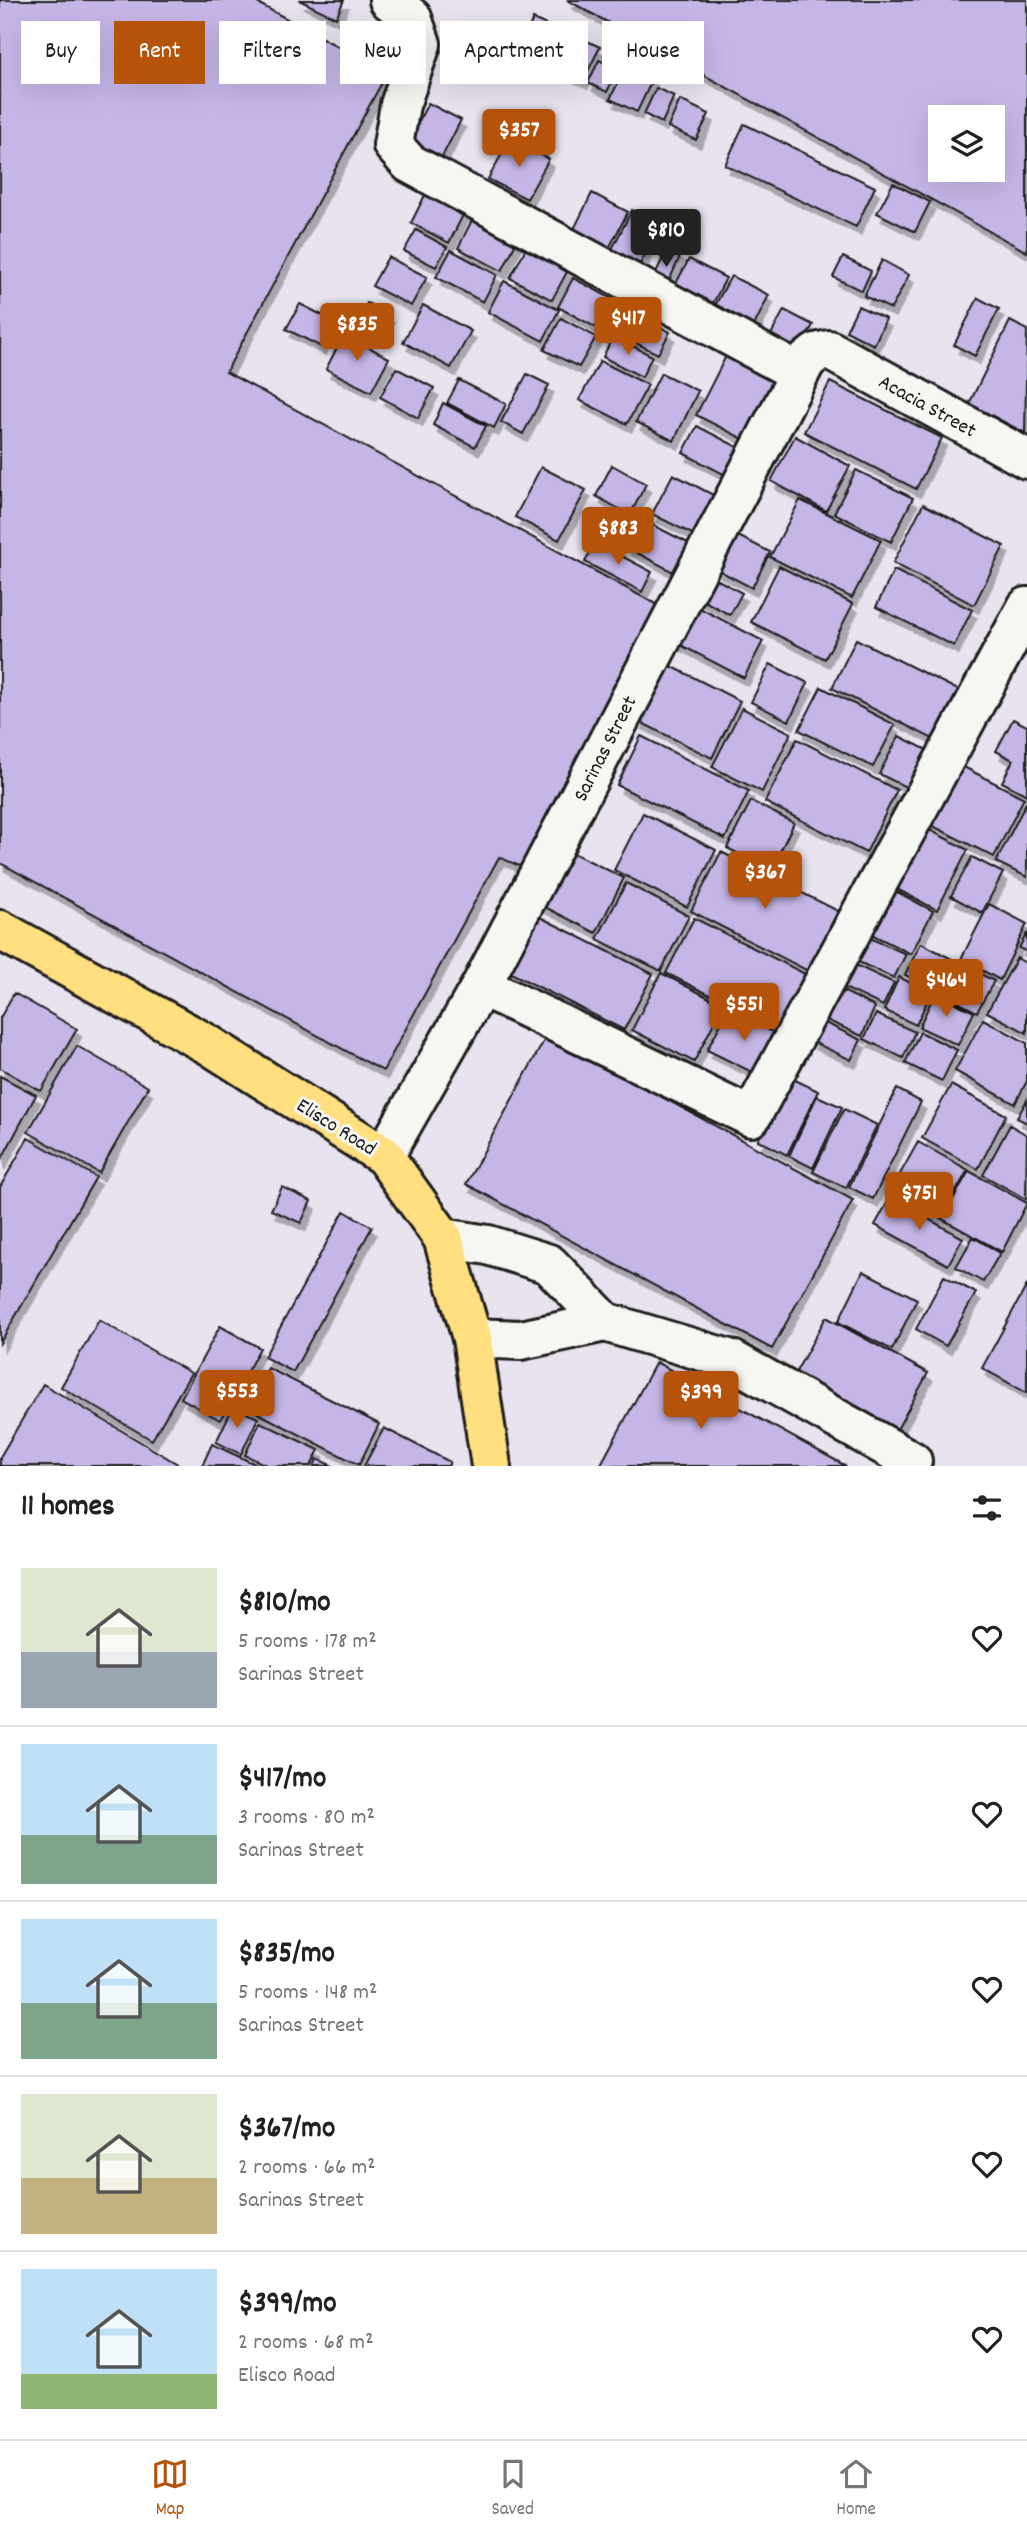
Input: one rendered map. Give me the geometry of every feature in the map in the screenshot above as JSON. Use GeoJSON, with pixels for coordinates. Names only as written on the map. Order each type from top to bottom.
{"type":"FeatureCollection","features":[{"type":"Feature","properties":{"kind":"main road","name":"Elisco Road"},"geometry":{"type":"LineString","coordinates":[[0,930],[209,1045],[384,1156],[443,1238],[472,1338],[491,1466]]}},
{"type":"Feature","properties":{"kind":"street"},"geometry":{"type":"LineString","coordinates":[[389,0],[412,18],[421,44],[400,106],[393,145],[409,163],[799,373]]}},
{"type":"Feature","properties":{"kind":"street","name":"Sarinas Street"},"geometry":{"type":"LineString","coordinates":[[384,1156],[481,986],[799,373],[806,361],[816,353],[829,350]]}},
{"type":"Feature","properties":{"kind":"street","name":"Acacia Street"},"geometry":{"type":"LineString","coordinates":[[829,350],[1027,459]]}},
{"type":"Feature","properties":{"kind":"street"},"geometry":{"type":"LineString","coordinates":[[481,986],[751,1117],[1027,607]]}},
{"type":"Feature","properties":{"kind":"street"},"geometry":{"type":"LineString","coordinates":[[443,1238],[488,1245],[549,1264],[605,1322]]}},
{"type":"Feature","properties":{"kind":"street"},"geometry":{"type":"LineString","coordinates":[[472,1338],[521,1340],[605,1322],[732,1360],[912,1461]]}},
{"type":"Feature","properties":{"kind":"building"},"geometry":{"type":"Polygon","coordinates":[[[0,0],[252,0],[291,21],[219,21],[219,84],[326,84],[326,40],[340,48],[340,84],[381,84],[226,372],[663,608],[531,871],[499,857],[383,1071],[0,863],[0,0]]]}},
{"type":"Feature","properties":{"kind":"building"},"geometry":{"type":"Polygon","coordinates":[[[299,0],[344,0],[336,18],[299,0]]]}},
{"type":"Feature","properties":{"kind":"building"},"geometry":{"type":"Polygon","coordinates":[[[567,0],[1027,0],[1027,252],[704,75],[704,21],[605,21],[567,0]]]}},
{"type":"Feature","properties":{"kind":"building"},"geometry":{"type":"Polygon","coordinates":[[[588,41],[600,47],[588,71],[588,41]]]}},
{"type":"Feature","properties":{"kind":"building"},"geometry":{"type":"Polygon","coordinates":[[[599,60],[602,61],[602,84],[611,84],[607,92],[588,83],[599,60]]]}},
{"type":"Feature","properties":{"kind":"building"},"geometry":{"type":"Polygon","coordinates":[[[617,84],[650,84],[637,112],[610,99],[617,84]]]}},
{"type":"Feature","properties":{"kind":"building"},"geometry":{"type":"Polygon","coordinates":[[[656,88],[674,96],[662,123],[644,114],[656,88]]]}},
{"type":"Feature","properties":{"kind":"building"},"geometry":{"type":"Polygon","coordinates":[[[680,100],[709,114],[696,140],[668,127],[680,100]]]}},
{"type":"Feature","properties":{"kind":"building"},"geometry":{"type":"Polygon","coordinates":[[[428,103],[461,120],[442,157],[409,140],[428,103]]]}},
{"type":"Feature","properties":{"kind":"building"},"geometry":{"type":"Polygon","coordinates":[[[744,124],[875,187],[856,227],[725,165],[744,124]]]}},
{"type":"Feature","properties":{"kind":"building"},"geometry":{"type":"Polygon","coordinates":[[[510,139],[549,159],[527,199],[488,179],[510,139]]]}},
{"type":"Feature","properties":{"kind":"building"},"geometry":{"type":"Polygon","coordinates":[[[893,183],[930,202],[915,232],[877,213],[893,183]]]}},
{"type":"Feature","properties":{"kind":"building"},"geometry":{"type":"Polygon","coordinates":[[[426,193],[464,213],[449,243],[411,223],[426,193]]]}},
{"type":"Feature","properties":{"kind":"building"},"geometry":{"type":"Polygon","coordinates":[[[592,193],[628,212],[607,252],[572,233],[592,193]]]}},
{"type":"Feature","properties":{"kind":"building"},"geometry":{"type":"Polygon","coordinates":[[[632,210],[661,225],[639,266],[611,251],[632,210]]]}},
{"type":"Feature","properties":{"kind":"building"},"geometry":{"type":"Polygon","coordinates":[[[475,214],[519,237],[502,271],[458,248],[475,214]]]}},
{"type":"Feature","properties":{"kind":"building"},"geometry":{"type":"Polygon","coordinates":[[[416,230],[447,247],[436,267],[404,251],[416,230]]]}},
{"type":"Feature","properties":{"kind":"building"},"geometry":{"type":"Polygon","coordinates":[[[668,247],[681,254],[665,290],[651,283],[668,247]]]}},
{"type":"Feature","properties":{"kind":"building"},"geometry":{"type":"Polygon","coordinates":[[[526,248],[568,270],[552,300],[510,278],[526,248]]]}},
{"type":"Feature","properties":{"kind":"building"},"geometry":{"type":"Polygon","coordinates":[[[451,250],[497,275],[483,302],[436,277],[451,250]]]}},
{"type":"Feature","properties":{"kind":"building"},"geometry":{"type":"Polygon","coordinates":[[[388,257],[427,277],[411,306],[372,286],[388,257]]]}},
{"type":"Feature","properties":{"kind":"building"},"geometry":{"type":"Polygon","coordinates":[[[843,257],[871,271],[862,291],[833,277],[843,257]]]}},
{"type":"Feature","properties":{"kind":"building"},"geometry":{"type":"Polygon","coordinates":[[[689,259],[726,278],[710,309],[673,289],[689,259]]]}},
{"type":"Feature","properties":{"kind":"building"},"geometry":{"type":"Polygon","coordinates":[[[882,260],[909,275],[891,309],[864,296],[882,260]]]}},
{"type":"Feature","properties":{"kind":"building"},"geometry":{"type":"Polygon","coordinates":[[[731,276],[769,295],[751,332],[712,311],[731,276]]]}},
{"type":"Feature","properties":{"kind":"building"},"geometry":{"type":"Polygon","coordinates":[[[573,278],[622,304],[606,333],[558,307],[573,278]]]}},
{"type":"Feature","properties":{"kind":"building"},"geometry":{"type":"Polygon","coordinates":[[[504,281],[559,310],[543,341],[488,312],[504,281]]]}},
{"type":"Feature","properties":{"kind":"building"},"geometry":{"type":"Polygon","coordinates":[[[978,298],[999,309],[975,356],[954,345],[978,298]]]}},
{"type":"Feature","properties":{"kind":"building"},"geometry":{"type":"Polygon","coordinates":[[[367,303],[389,315],[379,332],[358,321],[367,303]]]}},
{"type":"Feature","properties":{"kind":"building"},"geometry":{"type":"Polygon","coordinates":[[[300,304],[334,321],[321,347],[286,329],[300,304]]]}},
{"type":"Feature","properties":{"kind":"building"},"geometry":{"type":"Polygon","coordinates":[[[423,305],[471,331],[451,368],[403,342],[423,305]]]}},
{"type":"Feature","properties":{"kind":"building"},"geometry":{"type":"Polygon","coordinates":[[[858,306],[886,319],[874,345],[846,331],[858,306]]]}},
{"type":"Feature","properties":{"kind":"building"},"geometry":{"type":"Polygon","coordinates":[[[784,310],[813,325],[794,359],[766,344],[784,310]]]}},
{"type":"Feature","properties":{"kind":"building"},"geometry":{"type":"Polygon","coordinates":[[[630,311],[670,332],[658,354],[618,334],[630,311]]]}},
{"type":"Feature","properties":{"kind":"building"},"geometry":{"type":"Polygon","coordinates":[[[561,318],[596,337],[579,367],[544,350],[561,318]]]}},
{"type":"Feature","properties":{"kind":"building"},"geometry":{"type":"Polygon","coordinates":[[[1010,321],[1027,330],[1025,433],[969,404],[1010,321]]]}},
{"type":"Feature","properties":{"kind":"building"},"geometry":{"type":"Polygon","coordinates":[[[344,334],[389,358],[371,392],[326,369],[344,334]]]}},
{"type":"Feature","properties":{"kind":"building"},"geometry":{"type":"Polygon","coordinates":[[[613,336],[652,356],[642,377],[603,357],[613,336]]]}},
{"type":"Feature","properties":{"kind":"building"},"geometry":{"type":"Polygon","coordinates":[[[730,348],[791,379],[757,446],[696,415],[730,348]]]}},
{"type":"Feature","properties":{"kind":"building"},"geometry":{"type":"Polygon","coordinates":[[[600,361],[648,385],[627,424],[579,400],[600,361]]]}},
{"type":"Feature","properties":{"kind":"building"},"geometry":{"type":"Polygon","coordinates":[[[396,368],[434,388],[418,418],[380,397],[396,368]]]}},
{"type":"Feature","properties":{"kind":"building"},"geometry":{"type":"Polygon","coordinates":[[[661,373],[698,391],[674,441],[636,422],[661,373]]]}},
{"type":"Feature","properties":{"kind":"building"},"geometry":{"type":"Polygon","coordinates":[[[527,374],[549,385],[523,434],[501,422],[527,374]]]}},
{"type":"Feature","properties":{"kind":"building"},"geometry":{"type":"Polygon","coordinates":[[[459,380],[506,404],[494,428],[447,403],[459,380]]]}},
{"type":"Feature","properties":{"kind":"building"},"geometry":{"type":"Polygon","coordinates":[[[830,382],[942,438],[916,489],[804,432],[830,382]]]}},
{"type":"Feature","properties":{"kind":"building"},"geometry":{"type":"Polygon","coordinates":[[[443,403],[486,426],[475,447],[433,425],[443,403]]]}},
{"type":"Feature","properties":{"kind":"building"},"geometry":{"type":"Polygon","coordinates":[[[697,426],[747,452],[733,479],[683,453],[697,426]]]}},
{"type":"Feature","properties":{"kind":"building"},"geometry":{"type":"Polygon","coordinates":[[[795,436],[850,466],[826,511],[771,481],[795,436]]]}},
{"type":"Feature","properties":{"kind":"building"},"geometry":{"type":"Polygon","coordinates":[[[612,465],[646,484],[630,515],[596,496],[612,465]]]}},
{"type":"Feature","properties":{"kind":"building"},"geometry":{"type":"Polygon","coordinates":[[[541,467],[586,490],[559,540],[515,517],[541,467]]]}},
{"type":"Feature","properties":{"kind":"building"},"geometry":{"type":"Polygon","coordinates":[[[856,470],[913,498],[891,542],[834,513],[856,470]]]}},
{"type":"Feature","properties":{"kind":"building"},"geometry":{"type":"Polygon","coordinates":[[[673,474],[715,496],[694,535],[652,514],[673,474]]]}},
{"type":"Feature","properties":{"kind":"building"},"geometry":{"type":"Polygon","coordinates":[[[800,500],[881,540],[852,598],[770,557],[800,500]]]}},
{"type":"Feature","properties":{"kind":"building"},"geometry":{"type":"Polygon","coordinates":[[[923,504],[1004,546],[974,605],[893,563],[923,504]]]}},
{"type":"Feature","properties":{"kind":"building"},"geometry":{"type":"Polygon","coordinates":[[[641,519],[692,545],[677,574],[626,547],[641,519]]]}},
{"type":"Feature","properties":{"kind":"building"},"geometry":{"type":"Polygon","coordinates":[[[734,534],[770,552],[752,588],[716,569],[734,534]]]}},
{"type":"Feature","properties":{"kind":"building"},"geometry":{"type":"Polygon","coordinates":[[[595,542],[652,572],[642,592],[585,562],[595,542]]]}},
{"type":"Feature","properties":{"kind":"building"},"geometry":{"type":"Polygon","coordinates":[[[779,566],[853,604],[825,659],[751,622],[779,566]]]}},
{"type":"Feature","properties":{"kind":"building"},"geometry":{"type":"Polygon","coordinates":[[[894,570],[972,610],[954,646],[876,607],[894,570]]]}},
{"type":"Feature","properties":{"kind":"building"},"geometry":{"type":"Polygon","coordinates":[[[707,574],[742,593],[730,615],[695,596],[707,574]]]}},
{"type":"Feature","properties":{"kind":"building"},"geometry":{"type":"Polygon","coordinates":[[[690,603],[763,641],[744,678],[671,640],[690,603]]]}},
{"type":"Feature","properties":{"kind":"building"},"geometry":{"type":"Polygon","coordinates":[[[856,639],[958,690],[933,739],[832,688],[856,639]]]}},
{"type":"Feature","properties":{"kind":"building"},"geometry":{"type":"Polygon","coordinates":[[[667,664],[740,701],[712,758],[638,721],[667,664]]]}},
{"type":"Feature","properties":{"kind":"building"},"geometry":{"type":"Polygon","coordinates":[[[770,664],[808,683],[789,721],[751,702],[770,664]]]}},
{"type":"Feature","properties":{"kind":"building"},"geometry":{"type":"Polygon","coordinates":[[[821,687],[895,725],[873,767],[799,730],[821,687]]]}},
{"type":"Feature","properties":{"kind":"building"},"geometry":{"type":"Polygon","coordinates":[[[742,708],[791,733],[762,792],[712,767],[742,708]]]}},
{"type":"Feature","properties":{"kind":"building"},"geometry":{"type":"Polygon","coordinates":[[[1013,719],[1027,726],[1027,795],[1002,782],[1013,760],[996,751],[1013,719]]]}},
{"type":"Feature","properties":{"kind":"building"},"geometry":{"type":"Polygon","coordinates":[[[641,736],[749,791],[725,839],[617,785],[641,736]]]}},
{"type":"Feature","properties":{"kind":"building"},"geometry":{"type":"Polygon","coordinates":[[[899,736],[929,751],[910,789],[879,774],[899,736]]]}},
{"type":"Feature","properties":{"kind":"building"},"geometry":{"type":"Polygon","coordinates":[[[797,739],[897,790],[866,853],[765,802],[797,739]]]}},
{"type":"Feature","properties":{"kind":"building"},"geometry":{"type":"Polygon","coordinates":[[[956,763],[1024,798],[994,857],[927,823],[956,763]]]}},
{"type":"Feature","properties":{"kind":"building"},"geometry":{"type":"Polygon","coordinates":[[[751,801],[794,823],[771,870],[727,848],[751,801]]]}},
{"type":"Feature","properties":{"kind":"building"},"geometry":{"type":"Polygon","coordinates":[[[1027,804],[1027,877],[996,862],[1027,804]]]}},
{"type":"Feature","properties":{"kind":"building"},"geometry":{"type":"Polygon","coordinates":[[[643,813],[716,850],[687,907],[614,870],[643,813]]]}},
{"type":"Feature","properties":{"kind":"building"},"geometry":{"type":"Polygon","coordinates":[[[922,826],[968,850],[937,910],[891,886],[922,826]]]}},
{"type":"Feature","properties":{"kind":"building"},"geometry":{"type":"Polygon","coordinates":[[[563,848],[624,878],[596,933],[535,902],[563,848]]]}},
{"type":"Feature","properties":{"kind":"building"},"geometry":{"type":"Polygon","coordinates":[[[721,852],[838,911],[808,971],[691,911],[721,852]]]}},
{"type":"Feature","properties":{"kind":"building"},"geometry":{"type":"Polygon","coordinates":[[[972,857],[1003,873],[982,913],[951,896],[972,857]]]}},
{"type":"Feature","properties":{"kind":"building"},"geometry":{"type":"Polygon","coordinates":[[[626,883],[689,916],[661,971],[597,939],[626,883]]]}},
{"type":"Feature","properties":{"kind":"building"},"geometry":{"type":"Polygon","coordinates":[[[888,887],[933,911],[911,954],[865,931],[888,887]]]}},
{"type":"Feature","properties":{"kind":"building"},"geometry":{"type":"Polygon","coordinates":[[[989,904],[1027,924],[1000,980],[961,959],[989,904]]]}},
{"type":"Feature","properties":{"kind":"building"},"geometry":{"type":"Polygon","coordinates":[[[536,915],[653,974],[624,1030],[507,971],[536,915]]]}},
{"type":"Feature","properties":{"kind":"building"},"geometry":{"type":"Polygon","coordinates":[[[694,918],[809,976],[781,1031],[666,973],[694,918]]]}},
{"type":"Feature","properties":{"kind":"building"},"geometry":{"type":"Polygon","coordinates":[[[1027,933],[1027,952],[1019,948],[1027,933]]]}},
{"type":"Feature","properties":{"kind":"building"},"geometry":{"type":"Polygon","coordinates":[[[865,936],[906,954],[894,978],[854,960],[865,936]]]}},
{"type":"Feature","properties":{"kind":"building"},"geometry":{"type":"Polygon","coordinates":[[[921,943],[994,981],[977,1012],[905,975],[921,943]]]}},
{"type":"Feature","properties":{"kind":"building"},"geometry":{"type":"Polygon","coordinates":[[[1017,958],[1027,964],[1027,1033],[987,1012],[1017,958]]]}},
{"type":"Feature","properties":{"kind":"building"},"geometry":{"type":"Polygon","coordinates":[[[849,962],[894,983],[883,1006],[838,985],[849,962]]]}},
{"type":"Feature","properties":{"kind":"building"},"geometry":{"type":"Polygon","coordinates":[[[661,973],[723,1005],[694,1062],[632,1030],[661,973]]]}},
{"type":"Feature","properties":{"kind":"building"},"geometry":{"type":"Polygon","coordinates":[[[899,977],[931,993],[916,1025],[884,1010],[899,977]]]}},
{"type":"Feature","properties":{"kind":"building"},"geometry":{"type":"Polygon","coordinates":[[[837,988],[875,1007],[862,1036],[822,1018],[837,988]]]}},
{"type":"Feature","properties":{"kind":"building"},"geometry":{"type":"Polygon","coordinates":[[[14,993],[77,1029],[41,1091],[0,1068],[0,1018],[14,993]]]}},
{"type":"Feature","properties":{"kind":"building"},"geometry":{"type":"Polygon","coordinates":[[[935,993],[974,1012],[958,1045],[919,1027],[935,993]]]}},
{"type":"Feature","properties":{"kind":"building"},"geometry":{"type":"Polygon","coordinates":[[[728,1010],[781,1036],[760,1076],[707,1050],[728,1010]]]}},
{"type":"Feature","properties":{"kind":"building"},"geometry":{"type":"Polygon","coordinates":[[[876,1014],[915,1032],[903,1058],[864,1039],[876,1014]]]}},
{"type":"Feature","properties":{"kind":"building"},"geometry":{"type":"Polygon","coordinates":[[[983,1019],[1027,1043],[1027,1081],[1015,1104],[955,1071],[983,1019]]]}},
{"type":"Feature","properties":{"kind":"building"},"geometry":{"type":"Polygon","coordinates":[[[821,1021],[861,1040],[851,1060],[811,1041],[821,1021]]]}},
{"type":"Feature","properties":{"kind":"building"},"geometry":{"type":"Polygon","coordinates":[[[920,1032],[957,1050],[942,1081],[905,1063],[920,1032]]]}},
{"type":"Feature","properties":{"kind":"building"},"geometry":{"type":"Polygon","coordinates":[[[547,1035],[853,1200],[772,1349],[466,1184],[547,1035]]]}},
{"type":"Feature","properties":{"kind":"building"},"geometry":{"type":"Polygon","coordinates":[[[77,1046],[148,1087],[99,1173],[28,1132],[77,1046]]]}},
{"type":"Feature","properties":{"kind":"building"},"geometry":{"type":"Polygon","coordinates":[[[0,1076],[36,1095],[0,1162],[0,1076]]]}},
{"type":"Feature","properties":{"kind":"building"},"geometry":{"type":"Polygon","coordinates":[[[789,1077],[818,1091],[787,1155],[758,1140],[789,1077]]]}},
{"type":"Feature","properties":{"kind":"building"},"geometry":{"type":"Polygon","coordinates":[[[951,1085],[1006,1115],[978,1169],[922,1138],[951,1085]]]}},
{"type":"Feature","properties":{"kind":"building"},"geometry":{"type":"Polygon","coordinates":[[[897,1089],[921,1102],[873,1199],[849,1187],[897,1089]]]}},
{"type":"Feature","properties":{"kind":"building"},"geometry":{"type":"Polygon","coordinates":[[[817,1096],[842,1107],[813,1168],[789,1156],[817,1096]]]}},
{"type":"Feature","properties":{"kind":"building"},"geometry":{"type":"Polygon","coordinates":[[[1027,1100],[1027,1123],[1017,1118],[1027,1100]]]}},
{"type":"Feature","properties":{"kind":"building"},"geometry":{"type":"Polygon","coordinates":[[[844,1109],[877,1125],[846,1188],[813,1172],[844,1109]]]}},
{"type":"Feature","properties":{"kind":"building"},"geometry":{"type":"Polygon","coordinates":[[[1010,1125],[1027,1135],[1026,1199],[983,1175],[1010,1125]]]}},
{"type":"Feature","properties":{"kind":"building"},"geometry":{"type":"Polygon","coordinates":[[[28,1138],[96,1177],[0,1343],[0,1187],[28,1138]]]}},
{"type":"Feature","properties":{"kind":"building"},"geometry":{"type":"Polygon","coordinates":[[[918,1142],[968,1170],[941,1218],[891,1190],[918,1142]]]}},
{"type":"Feature","properties":{"kind":"building"},"geometry":{"type":"Polygon","coordinates":[[[969,1171],[1027,1203],[1002,1252],[942,1219],[969,1171]]]}},
{"type":"Feature","properties":{"kind":"building"},"geometry":{"type":"Polygon","coordinates":[[[282,1187],[311,1201],[301,1223],[271,1210],[282,1187]]]}},
{"type":"Feature","properties":{"kind":"building"},"geometry":{"type":"Polygon","coordinates":[[[890,1198],[963,1238],[948,1265],[875,1225],[890,1198]]]}},
{"type":"Feature","properties":{"kind":"building"},"geometry":{"type":"Polygon","coordinates":[[[344,1211],[372,1227],[293,1372],[264,1357],[344,1211]]]}},
{"type":"Feature","properties":{"kind":"building"},"geometry":{"type":"Polygon","coordinates":[[[973,1237],[1000,1253],[983,1282],[956,1267],[973,1237]]]}},
{"type":"Feature","properties":{"kind":"building"},"geometry":{"type":"Polygon","coordinates":[[[863,1271],[917,1299],[892,1350],[838,1322],[863,1271]]]}},
{"type":"Feature","properties":{"kind":"building"},"geometry":{"type":"Polygon","coordinates":[[[944,1276],[976,1293],[946,1346],[916,1329],[944,1276]]]}},
{"type":"Feature","properties":{"kind":"building"},"geometry":{"type":"Polygon","coordinates":[[[1027,1285],[1027,1393],[982,1368],[1027,1285]]]}},
{"type":"Feature","properties":{"kind":"building"},"geometry":{"type":"Polygon","coordinates":[[[826,1317],[928,1373],[894,1435],[792,1379],[826,1317]]]}},
{"type":"Feature","properties":{"kind":"building"},"geometry":{"type":"Polygon","coordinates":[[[99,1320],[191,1373],[152,1440],[61,1387],[99,1320]]]}},
{"type":"Feature","properties":{"kind":"building"},"geometry":{"type":"Polygon","coordinates":[[[220,1326],[260,1348],[220,1420],[181,1398],[220,1326]]]}},
{"type":"Feature","properties":{"kind":"building"},"geometry":{"type":"Polygon","coordinates":[[[656,1362],[846,1466],[600,1466],[656,1362]]]}},
{"type":"Feature","properties":{"kind":"building"},"geometry":{"type":"Polygon","coordinates":[[[268,1368],[379,1424],[359,1465],[248,1408],[268,1368]]]}},
{"type":"Feature","properties":{"kind":"building"},"geometry":{"type":"Polygon","coordinates":[[[43,1384],[181,1466],[0,1466],[0,1457],[43,1384]]]}},
{"type":"Feature","properties":{"kind":"building"},"geometry":{"type":"Polygon","coordinates":[[[233,1407],[258,1418],[241,1454],[216,1442],[233,1407]]]}},
{"type":"Feature","properties":{"kind":"building"},"geometry":{"type":"Polygon","coordinates":[[[260,1422],[319,1450],[311,1466],[268,1466],[245,1455],[260,1422]]]}},
{"type":"Feature","properties":{"kind":"building"},"geometry":{"type":"Polygon","coordinates":[[[384,1428],[450,1462],[448,1466],[364,1466],[384,1428]]]}},
{"type":"Feature","properties":{"kind":"building"},"geometry":{"type":"Polygon","coordinates":[[[212,1444],[259,1466],[202,1466],[212,1444]]]}},
{"type":"Feature","properties":{"kind":"building"},"geometry":{"type":"Polygon","coordinates":[[[317,1459],[333,1466],[314,1466],[317,1459]]]}}]}
